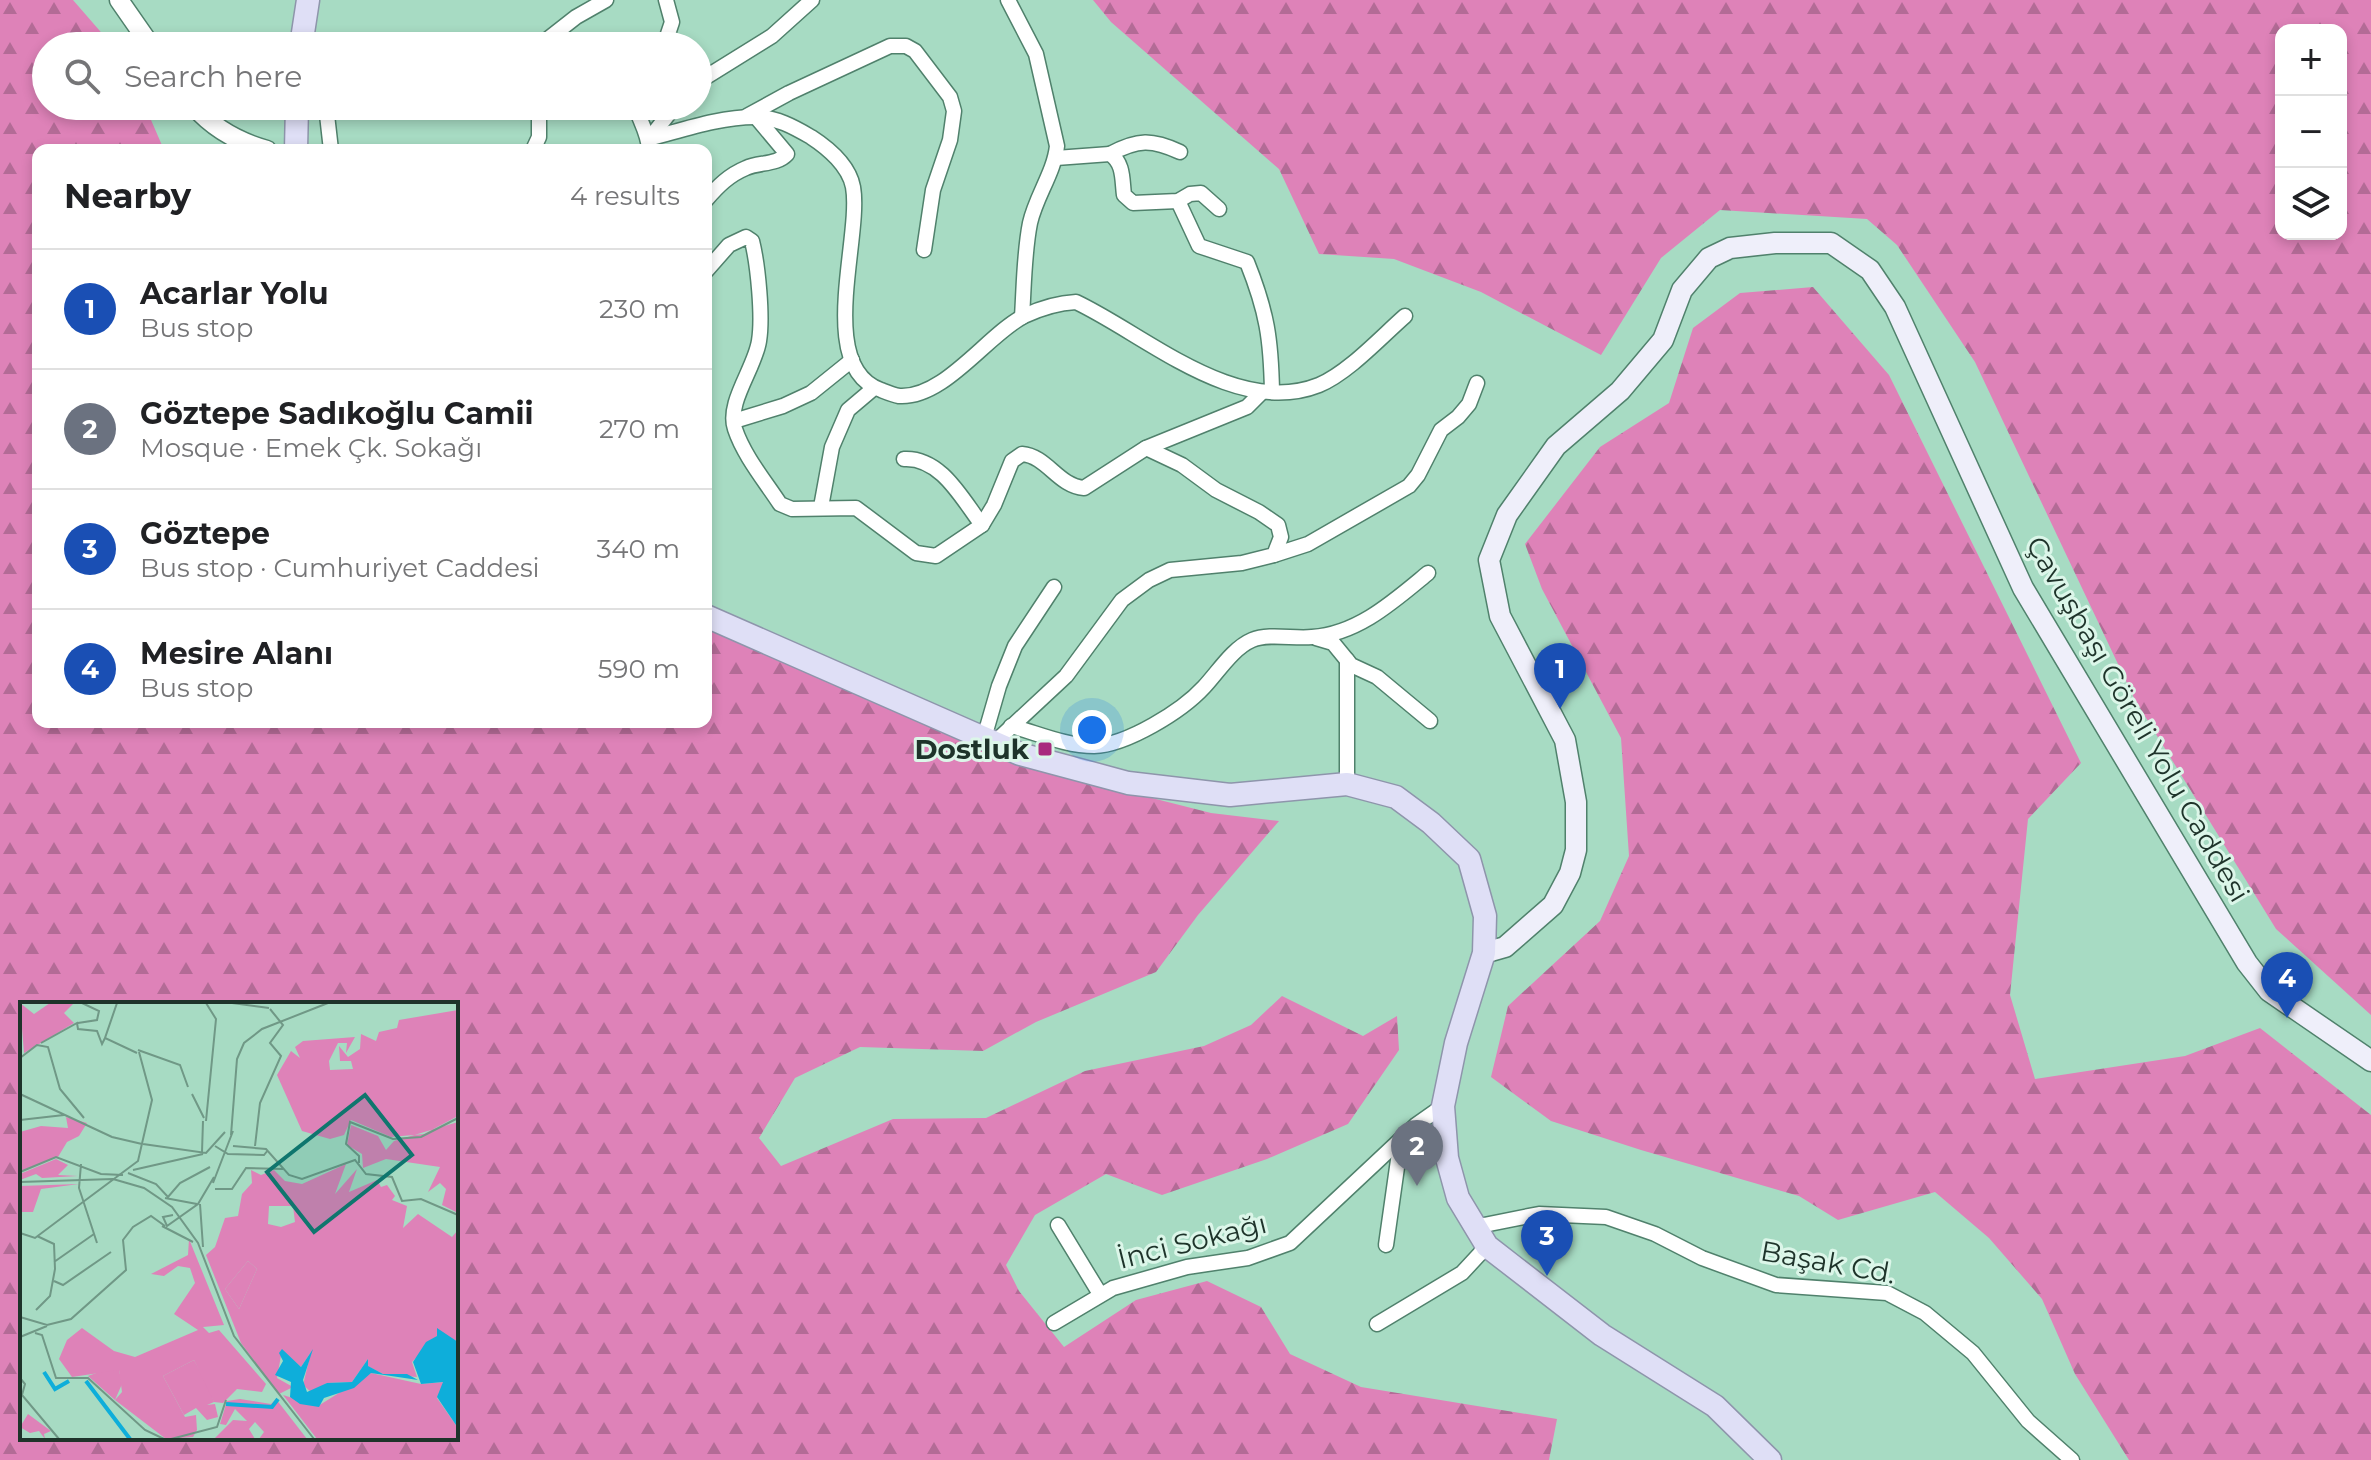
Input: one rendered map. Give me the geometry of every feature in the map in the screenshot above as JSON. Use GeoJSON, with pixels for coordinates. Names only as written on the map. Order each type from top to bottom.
{"type":"FeatureCollection","features":[{"type":"Feature","properties":{"kind":"main road"},"geometry":{"type":"LineString","coordinates":[[303,32],[308,0]]}},
{"type":"Feature","properties":{"kind":"main road"},"geometry":{"type":"LineString","coordinates":[[296,144],[297,120]]}},
{"type":"Feature","properties":{"kind":"main road","name":"Çavuşbaşı Göreli Yolu Caddesi"},"geometry":{"type":"LineString","coordinates":[[1484,953],[1505,947],[1553,905],[1570,873],[1576,850],[1576,802],[1565,740],[1500,616],[1489,560],[1507,515],[1556,446],[1620,391],[1663,340],[1682,290],[1709,258],[1730,248],[1775,243],[1831,243],[1870,270],[1895,307],[2023,588],[2247,963],[2269,991],[2371,1061]]}},
{"type":"Feature","properties":{"kind":"main road"},"geometry":{"type":"LineString","coordinates":[[712,619],[1020,754],[1128,783],[1230,795],[1347,784],[1396,797],[1431,823],[1469,859],[1485,916],[1484,953],[1456,1043],[1443,1106],[1447,1158],[1458,1198],[1487,1246],[1602,1335],[1715,1406],[1770,1460]]}},
{"type":"Feature","properties":{"kind":"street"},"geometry":{"type":"LineString","coordinates":[[119,0],[141,32]]}},
{"type":"Feature","properties":{"kind":"street"},"geometry":{"type":"LineString","coordinates":[[557,32],[606,0]]}},
{"type":"Feature","properties":{"kind":"street"},"geometry":{"type":"LineString","coordinates":[[666,0],[672,22],[669,32]]}},
{"type":"Feature","properties":{"kind":"street"},"geometry":{"type":"LineString","coordinates":[[712,73],[772,36],[812,0]]}},
{"type":"Feature","properties":{"kind":"street"},"geometry":{"type":"LineString","coordinates":[[1008,0],[1036,54],[1057,146],[1056,158],[1037,200],[1030,225],[1022,317]]}},
{"type":"Feature","properties":{"kind":"street"},"geometry":{"type":"LineString","coordinates":[[750,118],[801,87],[890,46],[906,46],[915,51],[950,97],[954,111],[950,140],[933,190],[924,250]]}},
{"type":"Feature","properties":{"kind":"street"},"geometry":{"type":"LineString","coordinates":[[649,144],[712,123],[750,118],[788,123],[820,143],[845,167],[853,187],[853,222],[845,287],[848,353],[861,376],[874,388],[899,396],[925,391],[963,367],[1022,317],[1055,304],[1076,302],[1202,373],[1267,392],[1297,391],[1320,384],[1347,366],[1405,316]]}},
{"type":"Feature","properties":{"kind":"street"},"geometry":{"type":"LineString","coordinates":[[712,193],[722,182],[747,167],[782,159],[787,154],[750,118]]}},
{"type":"Feature","properties":{"kind":"street"},"geometry":{"type":"LineString","coordinates":[[208,120],[230,136],[251,144]]}},
{"type":"Feature","properties":{"kind":"street"},"geometry":{"type":"LineString","coordinates":[[328,120],[330,144]]}},
{"type":"Feature","properties":{"kind":"street"},"geometry":{"type":"LineString","coordinates":[[536,144],[539,120]]}},
{"type":"Feature","properties":{"kind":"street"},"geometry":{"type":"LineString","coordinates":[[639,120],[649,144]]}},
{"type":"Feature","properties":{"kind":"street"},"geometry":{"type":"LineString","coordinates":[[649,144],[665,120]]}},
{"type":"Feature","properties":{"kind":"street"},"geometry":{"type":"LineString","coordinates":[[1056,158],[1110,154],[1145,142],[1160,143],[1180,152]]}},
{"type":"Feature","properties":{"kind":"street"},"geometry":{"type":"LineString","coordinates":[[1110,154],[1117,159],[1121,168],[1127,200],[1133,203],[1178,201],[1190,194],[1201,193],[1219,209]]}},
{"type":"Feature","properties":{"kind":"street"},"geometry":{"type":"LineString","coordinates":[[712,264],[729,245],[746,237],[752,241],[756,257],[760,336],[756,356],[733,411],[734,421],[751,459],[780,504],[792,509],[856,508],[916,553],[936,556],[982,525],[1012,461],[1022,454],[1034,455],[1072,487],[1084,488],[1146,448],[1247,407],[1267,392],[1271,338],[1260,295],[1247,262],[1199,246],[1178,201]]}},
{"type":"Feature","properties":{"kind":"street"},"geometry":{"type":"LineString","coordinates":[[734,421],[783,406],[811,393],[852,360]]}},
{"type":"Feature","properties":{"kind":"street"},"geometry":{"type":"LineString","coordinates":[[989,740],[1011,726],[1066,676],[1122,600],[1149,580],[1170,570],[1242,563],[1308,544],[1409,486],[1441,430],[1469,404],[1477,383]]}},
{"type":"Feature","properties":{"kind":"street"},"geometry":{"type":"LineString","coordinates":[[821,507],[832,447],[848,410],[874,388]]}},
{"type":"Feature","properties":{"kind":"street"},"geometry":{"type":"LineString","coordinates":[[1146,448],[1182,465],[1216,490],[1278,525],[1281,537],[1274,555]]}},
{"type":"Feature","properties":{"kind":"street"},"geometry":{"type":"LineString","coordinates":[[904,459],[918,458],[946,476],[982,525]]}},
{"type":"Feature","properties":{"kind":"street"},"geometry":{"type":"LineString","coordinates":[[1011,726],[1079,745],[1096,746],[1140,732],[1177,711],[1240,648],[1253,640],[1316,637],[1355,626],[1386,608],[1428,573]]}},
{"type":"Feature","properties":{"kind":"street"},"geometry":{"type":"LineString","coordinates":[[989,740],[999,686],[1015,646],[1054,587]]}},
{"type":"Feature","properties":{"kind":"street"},"geometry":{"type":"LineString","coordinates":[[1316,637],[1333,643],[1351,665],[1377,677],[1430,721]]}},
{"type":"Feature","properties":{"kind":"street"},"geometry":{"type":"LineString","coordinates":[[1347,660],[1347,784]]}},
{"type":"Feature","properties":{"kind":"street","name":"İnci Sokağı"},"geometry":{"type":"LineString","coordinates":[[1054,1323],[1113,1288],[1187,1267],[1248,1258],[1290,1243],[1401,1139],[1443,1106]]}},
{"type":"Feature","properties":{"kind":"street"},"geometry":{"type":"LineString","coordinates":[[1386,1245],[1401,1139]]}},
{"type":"Feature","properties":{"kind":"street","name":"Başak Cd."},"geometry":{"type":"LineString","coordinates":[[1474,1227],[1539,1214],[1606,1217],[1655,1234],[1702,1258],[1776,1285],[1887,1293],[1925,1313],[1973,1353],[2028,1421],[2072,1460]]}},
{"type":"Feature","properties":{"kind":"street"},"geometry":{"type":"LineString","coordinates":[[1058,1225],[1100,1294]]}},
{"type":"Feature","properties":{"kind":"street"},"geometry":{"type":"LineString","coordinates":[[1377,1324],[1462,1273],[1487,1246]]}},
{"type":"Feature","properties":{"kind":"green space"},"geometry":{"type":"Polygon","coordinates":[[[0,0],[73,0],[101,32],[32,32],[32,120],[151,120],[161,144],[32,144],[32,728],[712,728],[712,626],[1081,780],[1211,813],[1279,821],[1198,915],[1156,972],[1036,1022],[983,1051],[860,1047],[795,1078],[759,1138],[781,1166],[893,1119],[986,1118],[1085,1071],[1204,1046],[1251,1025],[1282,996],[1363,1036],[1397,1016],[1399,1050],[1348,1124],[1267,1159],[1162,1195],[1106,1174],[1035,1215],[1006,1265],[1019,1291],[1064,1347],[1136,1300],[1207,1281],[1261,1307],[1290,1354],[1361,1387],[1557,1419],[1549,1460],[0,1460],[0,0]]]}},
{"type":"Feature","properties":{"kind":"green space"},"geometry":{"type":"Polygon","coordinates":[[[1093,0],[2371,0],[2371,1015],[2276,929],[2135,700],[1975,362],[1897,245],[1867,219],[1720,210],[1661,258],[1601,355],[1481,292],[1394,259],[1319,254],[1279,169],[1111,22],[1093,0]]]}},
{"type":"Feature","properties":{"kind":"green space"},"geometry":{"type":"Polygon","coordinates":[[[1813,287],[1889,375],[2081,763],[2028,819],[2010,995],[2035,1079],[2185,1056],[2260,1028],[2371,1115],[2371,1460],[2129,1460],[2075,1374],[2042,1299],[1989,1238],[1935,1192],[1838,1220],[1799,1196],[1551,1121],[1491,1077],[1508,1006],[1600,921],[1629,856],[1621,738],[1542,589],[1525,544],[1600,447],[1669,403],[1693,328],[1740,293],[1813,287]]]}},
{"type":"Feature","properties":{"kind":"place","name":"Acarlar Yolu"},"geometry":{"type":"Point","coordinates":[1560,709]}},
{"type":"Feature","properties":{"kind":"place","name":"Dostluk"},"geometry":{"type":"Point","coordinates":[1045,749]}},
{"type":"Feature","properties":{"kind":"place","name":"Mesire Alanı"},"geometry":{"type":"Point","coordinates":[2287,1018]}},
{"type":"Feature","properties":{"kind":"place","name":"Göztepe Sadıkoğlu Camii"},"geometry":{"type":"Point","coordinates":[1417,1186]}},
{"type":"Feature","properties":{"kind":"place","name":"Göztepe"},"geometry":{"type":"Point","coordinates":[1547,1276]}}]}
